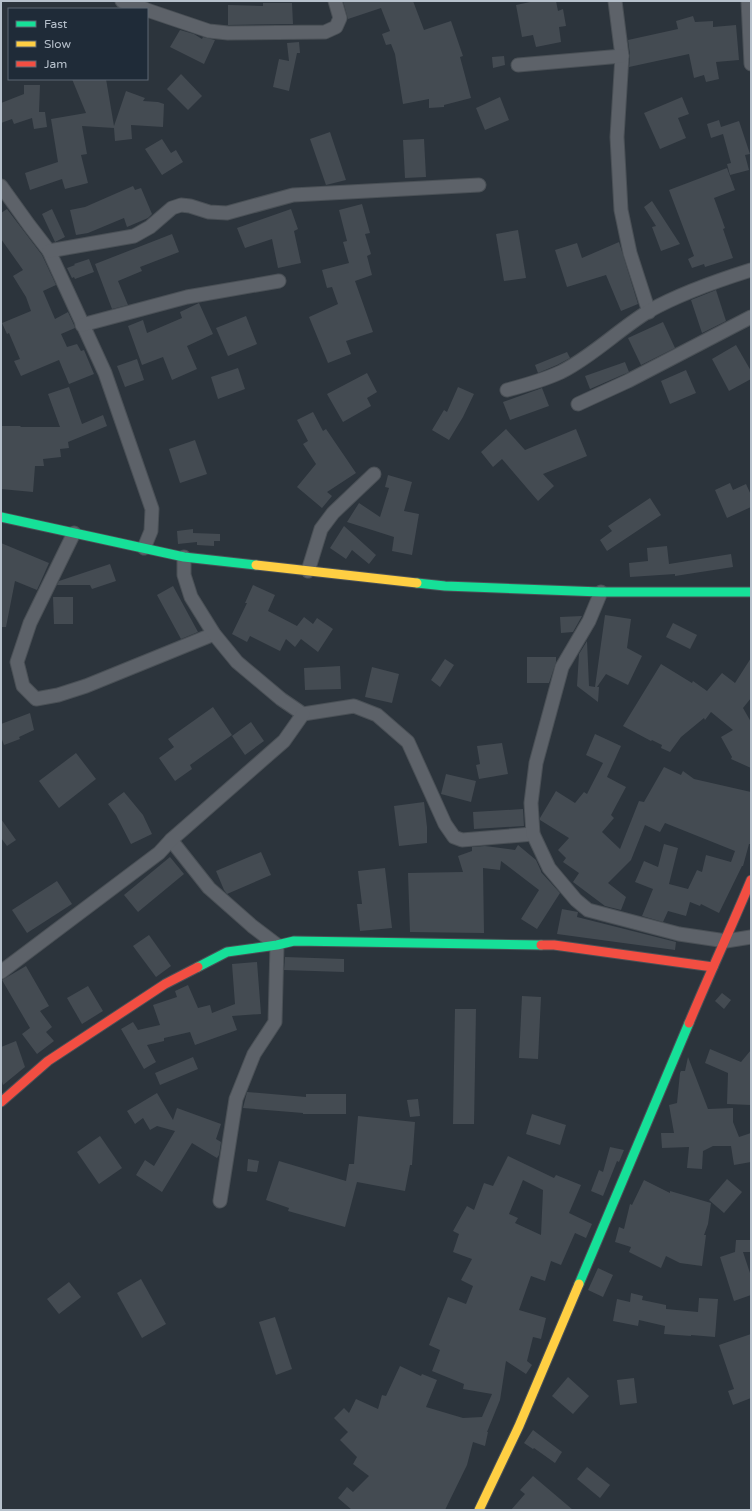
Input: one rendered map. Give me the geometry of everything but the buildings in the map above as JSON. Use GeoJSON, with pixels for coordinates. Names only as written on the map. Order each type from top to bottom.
{"type":"FeatureCollection","features":[{"type":"Feature","properties":{"kind":"street"},"geometry":{"type":"LineString","coordinates":[[122,1],[151,8],[209,31],[228,33],[325,32],[336,28],[340,18],[335,1]]}},
{"type":"Feature","properties":{"kind":"street"},"geometry":{"type":"LineString","coordinates":[[615,1],[622,56],[617,137],[621,210],[630,253],[649,312]]}},
{"type":"Feature","properties":{"kind":"street"},"geometry":{"type":"LineString","coordinates":[[748,1],[751,64]]}},
{"type":"Feature","properties":{"kind":"street"},"geometry":{"type":"LineString","coordinates":[[518,65],[622,56]]}},
{"type":"Feature","properties":{"kind":"street"},"geometry":{"type":"LineString","coordinates":[[49,251],[134,236],[150,227],[172,208],[181,205],[190,206],[209,212],[227,213],[293,195],[479,185]]}},
{"type":"Feature","properties":{"kind":"street"},"geometry":{"type":"LineString","coordinates":[[1,186],[49,251],[105,373],[152,509],[151,531],[144,548]]}},
{"type":"Feature","properties":{"kind":"street"},"geometry":{"type":"LineString","coordinates":[[507,390],[536,383],[562,371],[589,355],[649,312],[707,284],[751,270]]}},
{"type":"Feature","properties":{"kind":"street"},"geometry":{"type":"LineString","coordinates":[[82,325],[187,297],[279,282]]}},
{"type":"Feature","properties":{"kind":"street"},"geometry":{"type":"LineString","coordinates":[[578,404],[628,381],[751,317]]}},
{"type":"Feature","properties":{"kind":"street"},"geometry":{"type":"LineString","coordinates":[[308,571],[321,529],[333,513],[374,474]]}},
{"type":"Feature","properties":{"kind":"street"},"geometry":{"type":"LineString","coordinates":[[1,517],[184,557],[445,586],[601,592],[751,592]]}},
{"type":"Feature","properties":{"kind":"street"},"geometry":{"type":"LineString","coordinates":[[74,533],[30,623],[17,662],[23,686],[36,699],[58,695],[86,686],[214,634]]}},
{"type":"Feature","properties":{"kind":"street"},"geometry":{"type":"LineString","coordinates":[[184,557],[184,575],[191,597],[214,634],[237,662],[281,699],[303,714],[354,706],[377,715],[408,742],[445,824],[454,836],[462,840],[533,834]]}},
{"type":"Feature","properties":{"kind":"street"},"geometry":{"type":"LineString","coordinates":[[601,592],[589,622],[562,667],[536,763],[531,803],[533,834],[549,868],[576,900],[588,910],[678,934],[726,941],[751,937]]}},
{"type":"Feature","properties":{"kind":"street"},"geometry":{"type":"LineString","coordinates":[[1,972],[159,853],[171,840],[284,741],[303,714]]}},
{"type":"Feature","properties":{"kind":"street"},"geometry":{"type":"LineString","coordinates":[[171,840],[209,888],[252,926],[277,945]]}},
{"type":"Feature","properties":{"kind":"street"},"geometry":{"type":"LineString","coordinates":[[479,1510],[520,1426],[751,880]]}},
{"type":"Feature","properties":{"kind":"street"},"geometry":{"type":"LineString","coordinates":[[1,1102],[48,1061],[165,984],[227,952],[294,941],[336,940],[383,943],[554,945],[713,967]]}},
{"type":"Feature","properties":{"kind":"street"},"geometry":{"type":"LineString","coordinates":[[220,1201],[236,1099],[254,1054],[275,1022],[277,945]]}},
{"type":"Feature","properties":{"kind":"traffic: fast"},"geometry":{"type":"LineString","coordinates":[[1,517],[184,557],[256,565]]}},
{"type":"Feature","properties":{"kind":"traffic: fast"},"geometry":{"type":"LineString","coordinates":[[417,583],[445,586],[601,592],[751,592]]}},
{"type":"Feature","properties":{"kind":"traffic: fast"},"geometry":{"type":"LineString","coordinates":[[198,967],[227,952],[294,941],[541,945]]}},
{"type":"Feature","properties":{"kind":"traffic: fast"},"geometry":{"type":"LineString","coordinates":[[579,1284],[689,1023]]}},
{"type":"Feature","properties":{"kind":"traffic: slow"},"geometry":{"type":"LineString","coordinates":[[256,565],[417,583]]}},
{"type":"Feature","properties":{"kind":"traffic: slow"},"geometry":{"type":"LineString","coordinates":[[479,1510],[519,1426],[579,1284]]}},
{"type":"Feature","properties":{"kind":"traffic: jam"},"geometry":{"type":"LineString","coordinates":[[689,1023],[751,880]]}},
{"type":"Feature","properties":{"kind":"traffic: jam"},"geometry":{"type":"LineString","coordinates":[[541,945],[554,945],[713,967]]}},
{"type":"Feature","properties":{"kind":"traffic: jam"},"geometry":{"type":"LineString","coordinates":[[1,1102],[48,1061],[165,984],[198,967]]}}]}
